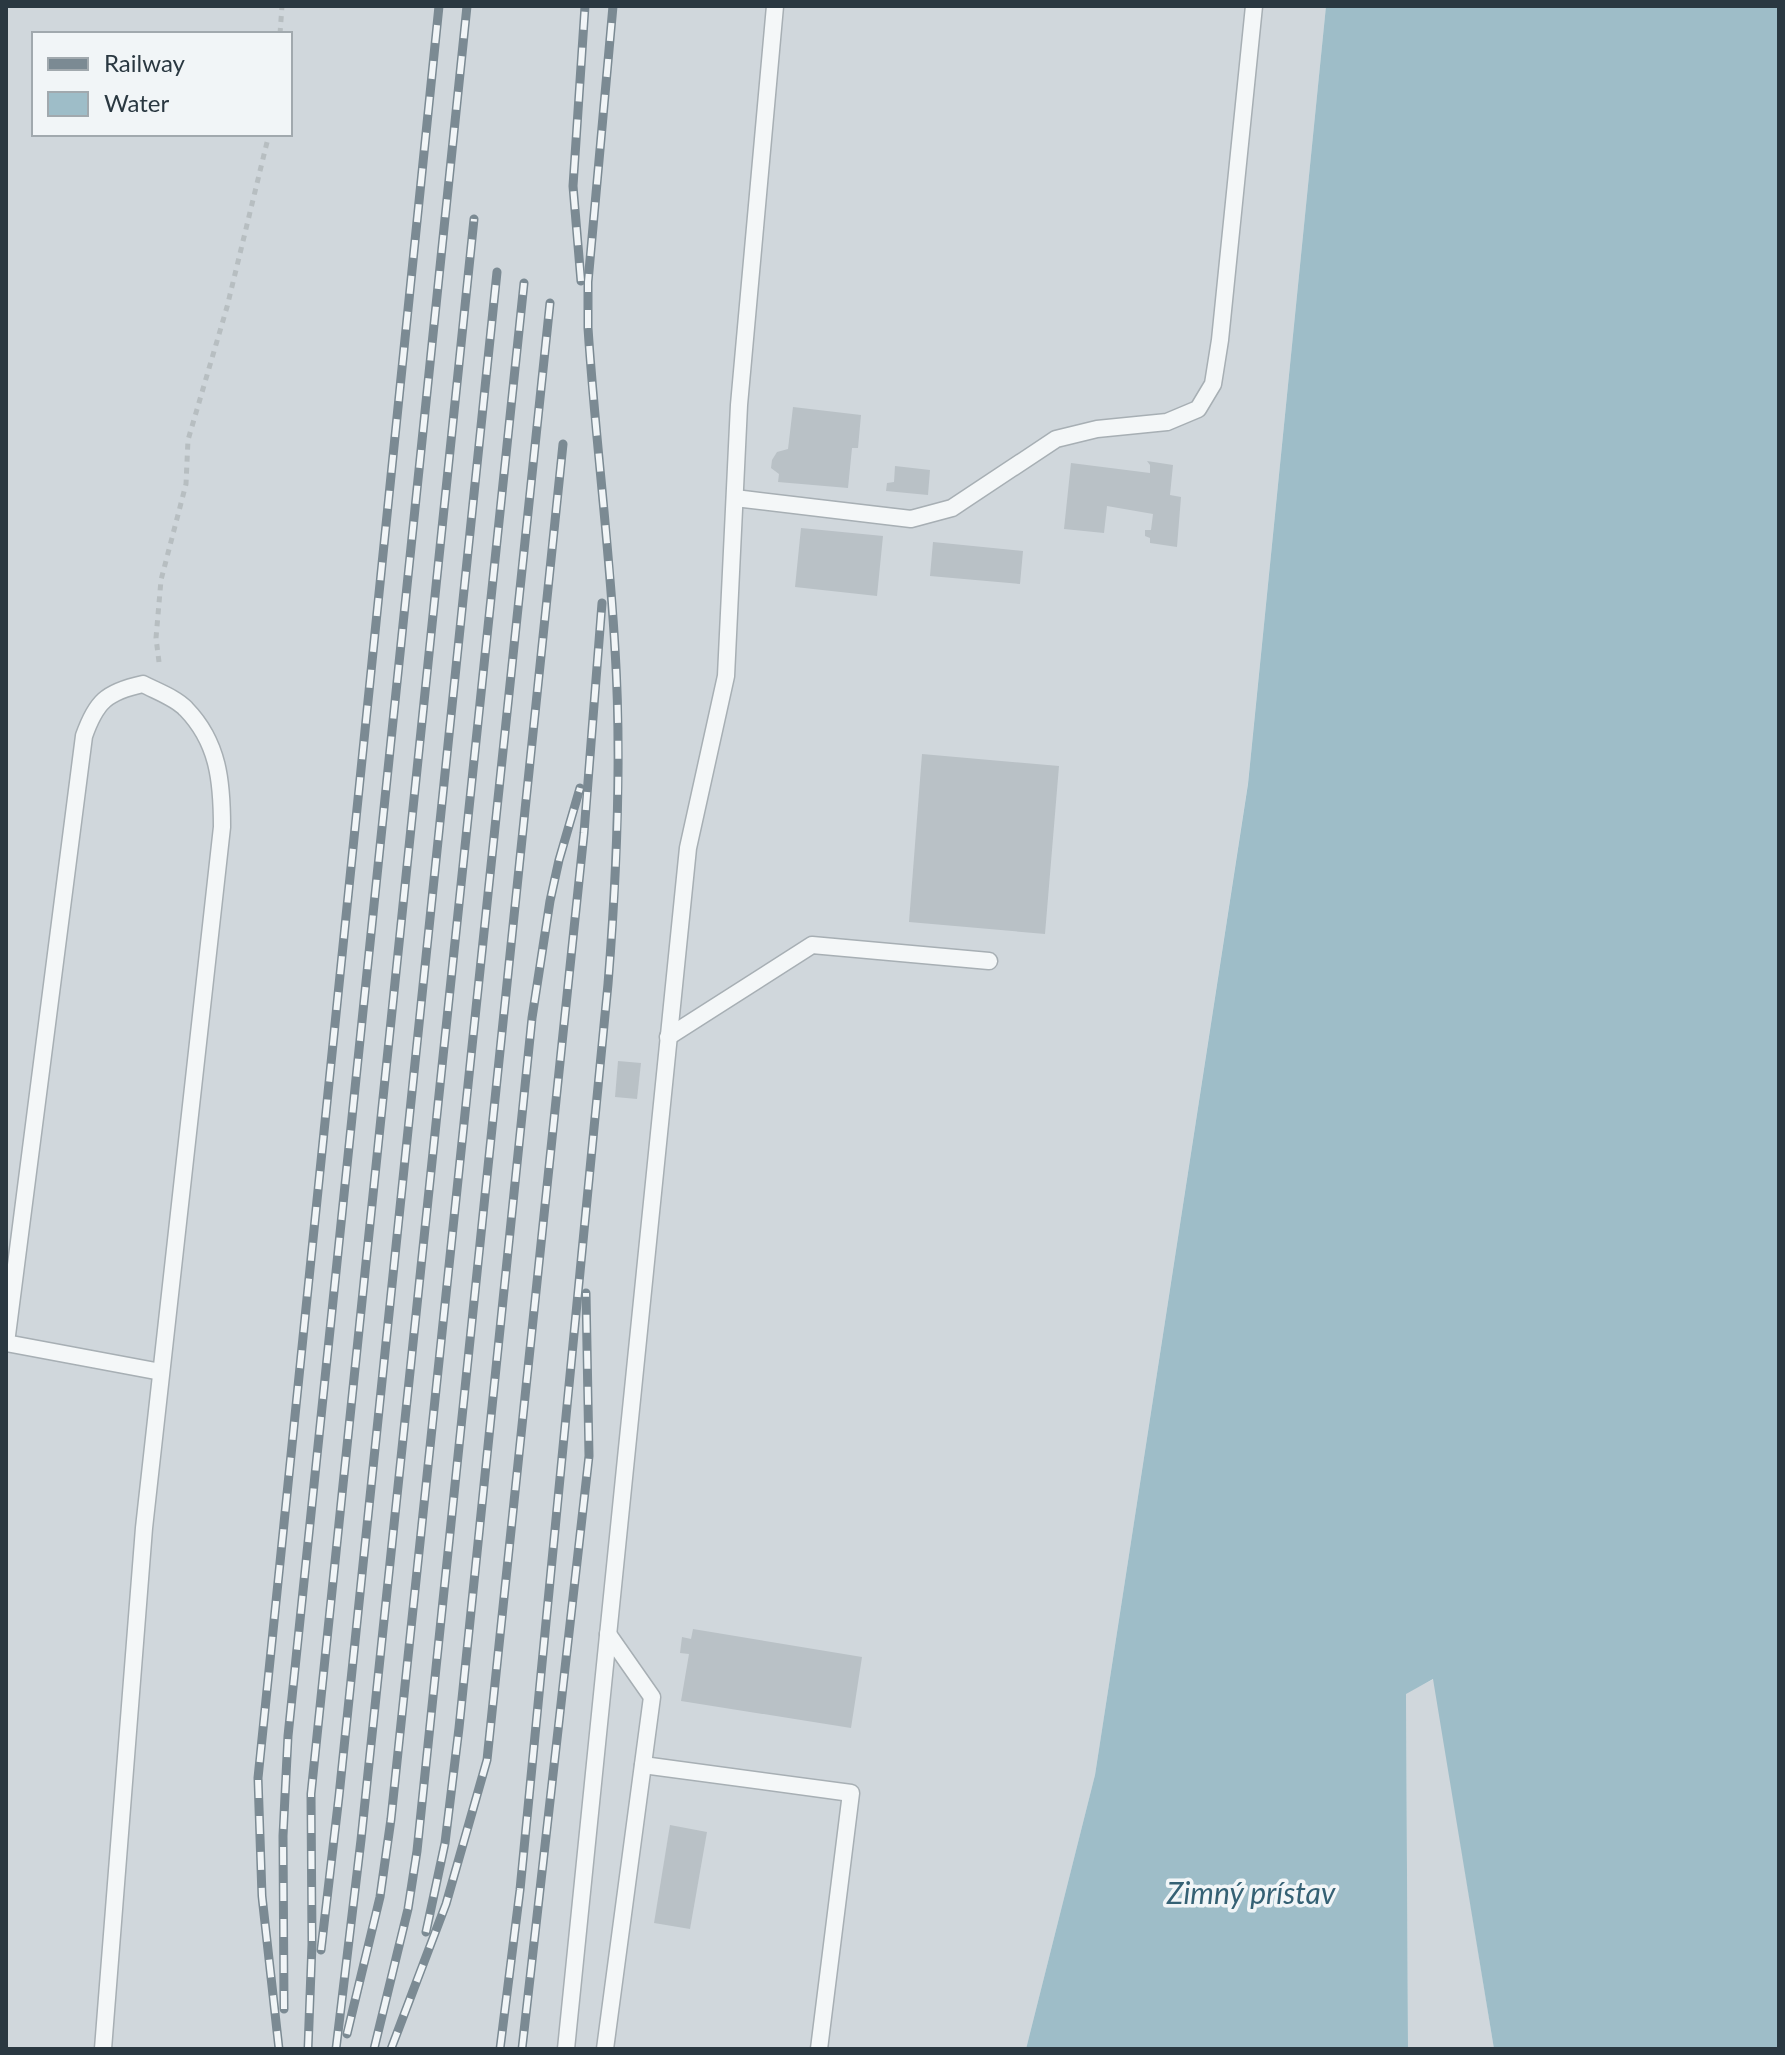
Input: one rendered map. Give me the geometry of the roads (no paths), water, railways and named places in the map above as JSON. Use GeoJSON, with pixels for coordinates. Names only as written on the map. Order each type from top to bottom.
{"type":"FeatureCollection","features":[{"type":"Feature","properties":{"kind":"lane"},"geometry":{"type":"LineString","coordinates":[[566,2049],[688,848],[726,676],[741,390],[775,6]]}},
{"type":"Feature","properties":{"kind":"lane"},"geometry":{"type":"LineString","coordinates":[[735,498],[911,519],[952,508],[1056,439],[1097,429],[1167,422],[1198,409],[1213,384],[1220,340],[1254,6]]}},
{"type":"Feature","properties":{"kind":"lane"},"geometry":{"type":"LineString","coordinates":[[103,2049],[144,1528],[222,827],[222,783],[208,738],[185,707],[143,684],[120,689],[93,710],[84,736],[6,1343],[161,1372]]}},
{"type":"Feature","properties":{"kind":"lane"},"geometry":{"type":"LineString","coordinates":[[668,1037],[812,945],[989,961]]}},
{"type":"Feature","properties":{"kind":"lane"},"geometry":{"type":"LineString","coordinates":[[605,2049],[652,1697],[608,1634]]}},
{"type":"Feature","properties":{"kind":"lane"},"geometry":{"type":"LineString","coordinates":[[643,1765],[851,1793],[819,2049]]}},
{"type":"Feature","properties":{"kind":"water","name":"Zimný prístav"},"geometry":{"type":"Polygon","coordinates":[[[1326,6],[1779,6],[1779,2049],[1494,2049],[1433,1679],[1406,1694],[1408,2049],[1026,2049],[1095,1775],[1248,784],[1326,6]]]}},
{"type":"Feature","properties":{"kind":"railway"},"geometry":{"type":"LineString","coordinates":[[279,2049],[262,1896],[258,1778],[439,6]]}},
{"type":"Feature","properties":{"kind":"railway"},"geometry":{"type":"LineString","coordinates":[[284,2009],[283,1836],[288,1736],[467,6]]}},
{"type":"Feature","properties":{"kind":"railway"},"geometry":{"type":"LineString","coordinates":[[581,281],[573,186],[585,6]]}},
{"type":"Feature","properties":{"kind":"railway"},"geometry":{"type":"LineString","coordinates":[[500,2049],[520,1890],[614,900],[618,816],[617,691],[588,328],[588,282],[613,6]]}},
{"type":"Feature","properties":{"kind":"railway"},"geometry":{"type":"LineString","coordinates":[[308,2049],[312,1944],[311,1794],[474,219]]}},
{"type":"Feature","properties":{"kind":"railway"},"geometry":{"type":"LineString","coordinates":[[321,1950],[497,272]]}},
{"type":"Feature","properties":{"kind":"railway"},"geometry":{"type":"LineString","coordinates":[[336,2049],[361,1840],[524,283]]}},
{"type":"Feature","properties":{"kind":"railway"},"geometry":{"type":"LineString","coordinates":[[347,2034],[380,1897],[391,1819],[550,303]]}},
{"type":"Feature","properties":{"kind":"railway"},"geometry":{"type":"LineString","coordinates":[[374,2049],[408,1909],[417,1851],[563,444]]}},
{"type":"Feature","properties":{"kind":"railway"},"geometry":{"type":"LineString","coordinates":[[391,2049],[446,1904],[487,1760],[584,833],[602,603]]}},
{"type":"Feature","properties":{"kind":"railway"},"geometry":{"type":"LineString","coordinates":[[426,1932],[445,1843],[459,1728],[532,1018],[550,901],[580,788]]}},
{"type":"Feature","properties":{"kind":"railway"},"geometry":{"type":"LineString","coordinates":[[522,2049],[589,1456],[586,1293]]}}]}
